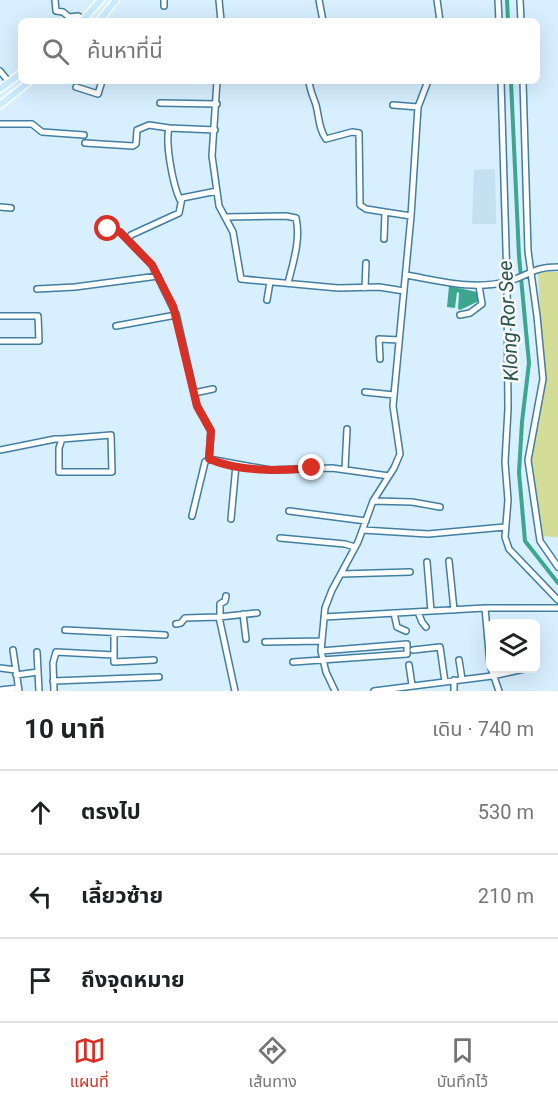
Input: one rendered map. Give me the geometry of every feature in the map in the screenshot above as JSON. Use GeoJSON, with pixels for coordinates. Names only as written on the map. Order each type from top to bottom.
{"type":"FeatureCollection","features":[{"type":"Feature","properties":{"kind":"main road"},"geometry":{"type":"LineString","coordinates":[[84,18],[101,0]]}},
{"type":"Feature","properties":{"kind":"main road"},"geometry":{"type":"LineString","coordinates":[[101,18],[116,0]]}},
{"type":"Feature","properties":{"kind":"main road"},"geometry":{"type":"LineString","coordinates":[[0,89],[18,75]]}},
{"type":"Feature","properties":{"kind":"main road"},"geometry":{"type":"LineString","coordinates":[[0,105],[26,84]]}},
{"type":"Feature","properties":{"kind":"street"},"geometry":{"type":"LineString","coordinates":[[55,0],[56,11],[63,12],[69,17],[78,16],[80,18]]}},
{"type":"Feature","properties":{"kind":"street"},"geometry":{"type":"LineString","coordinates":[[219,0],[221,18]]}},
{"type":"Feature","properties":{"kind":"street"},"geometry":{"type":"LineString","coordinates":[[319,0],[322,18]]}},
{"type":"Feature","properties":{"kind":"street"},"geometry":{"type":"LineString","coordinates":[[438,0],[440,18]]}},
{"type":"Feature","properties":{"kind":"street"},"geometry":{"type":"LineString","coordinates":[[498,0],[499,18]]}},
{"type":"Feature","properties":{"kind":"street"},"geometry":{"type":"LineString","coordinates":[[520,0],[521,18]]}},
{"type":"Feature","properties":{"kind":"street"},"geometry":{"type":"LineString","coordinates":[[0,71],[9,82]]}},
{"type":"Feature","properties":{"kind":"street"},"geometry":{"type":"LineString","coordinates":[[76,87],[98,94],[101,84]]}},
{"type":"Feature","properties":{"kind":"street"},"geometry":{"type":"LineString","coordinates":[[217,84],[212,156],[219,206],[233,232],[241,279],[338,288],[404,291]]}},
{"type":"Feature","properties":{"kind":"street"},"geometry":{"type":"LineString","coordinates":[[309,84],[322,134],[326,140],[352,132],[359,133],[360,205],[366,209],[411,216]]}},
{"type":"Feature","properties":{"kind":"street"},"geometry":{"type":"LineString","coordinates":[[335,691],[321,651],[324,617],[331,593],[363,530],[373,501],[397,463],[400,451],[393,416],[394,395],[411,216],[418,107],[427,84]]}},
{"type":"Feature","properties":{"kind":"street"},"geometry":{"type":"LineString","coordinates":[[501,84],[509,281],[508,409],[505,462],[508,500],[505,540],[509,549],[558,600]]}},
{"type":"Feature","properties":{"kind":"street"},"geometry":{"type":"LineString","coordinates":[[523,84],[529,272],[537,316],[543,380],[528,460],[540,541],[558,567]]}},
{"type":"Feature","properties":{"kind":"street"},"geometry":{"type":"LineString","coordinates":[[160,103],[217,104]]}},
{"type":"Feature","properties":{"kind":"street"},"geometry":{"type":"LineString","coordinates":[[393,105],[418,107]]}},
{"type":"Feature","properties":{"kind":"street"},"geometry":{"type":"LineString","coordinates":[[0,124],[34,124],[42,132],[84,135]]}},
{"type":"Feature","properties":{"kind":"street"},"geometry":{"type":"LineString","coordinates":[[85,143],[133,147],[136,144],[138,129],[149,125],[215,130]]}},
{"type":"Feature","properties":{"kind":"street"},"geometry":{"type":"LineString","coordinates":[[128,240],[131,236],[178,214],[180,210],[180,200],[169,158],[169,128]]}},
{"type":"Feature","properties":{"kind":"street"},"geometry":{"type":"LineString","coordinates":[[180,200],[217,191]]}},
{"type":"Feature","properties":{"kind":"street"},"geometry":{"type":"LineString","coordinates":[[0,207],[11,208]]}},
{"type":"Feature","properties":{"kind":"street"},"geometry":{"type":"LineString","coordinates":[[384,239],[385,212]]}},
{"type":"Feature","properties":{"kind":"street"},"geometry":{"type":"LineString","coordinates":[[226,217],[286,216],[296,218],[296,249],[288,283]]}},
{"type":"Feature","properties":{"kind":"street"},"geometry":{"type":"LineString","coordinates":[[102,219],[107,223],[108,229],[119,231],[152,265],[176,315],[197,406],[211,431],[209,459],[205,462],[192,516]]}},
{"type":"Feature","properties":{"kind":"street"},"geometry":{"type":"LineString","coordinates":[[365,288],[366,263]]}},
{"type":"Feature","properties":{"kind":"street"},"geometry":{"type":"LineString","coordinates":[[406,275],[479,286],[509,281],[540,268],[558,267]]}},
{"type":"Feature","properties":{"kind":"street"},"geometry":{"type":"LineString","coordinates":[[37,289],[75,287],[158,276]]}},
{"type":"Feature","properties":{"kind":"street"},"geometry":{"type":"LineString","coordinates":[[267,300],[270,282]]}},
{"type":"Feature","properties":{"kind":"street"},"geometry":{"type":"LineString","coordinates":[[460,315],[470,313],[482,304],[479,286]]}},
{"type":"Feature","properties":{"kind":"street"},"geometry":{"type":"LineString","coordinates":[[116,326],[176,315]]}},
{"type":"Feature","properties":{"kind":"street"},"geometry":{"type":"LineString","coordinates":[[0,316],[38,316],[39,341],[0,341]]}},
{"type":"Feature","properties":{"kind":"street"},"geometry":{"type":"LineString","coordinates":[[380,359],[379,339],[399,340]]}},
{"type":"Feature","properties":{"kind":"street"},"geometry":{"type":"LineString","coordinates":[[194,393],[213,390]]}},
{"type":"Feature","properties":{"kind":"street"},"geometry":{"type":"LineString","coordinates":[[365,392],[394,395]]}},
{"type":"Feature","properties":{"kind":"street"},"geometry":{"type":"LineString","coordinates":[[345,469],[347,429]]}},
{"type":"Feature","properties":{"kind":"street"},"geometry":{"type":"LineString","coordinates":[[0,450],[62,439],[111,435],[112,472],[58,472],[59,448],[62,439]]}},
{"type":"Feature","properties":{"kind":"street"},"geometry":{"type":"LineString","coordinates":[[209,459],[281,471],[312,468],[345,469],[389,476]]}},
{"type":"Feature","properties":{"kind":"street"},"geometry":{"type":"LineString","coordinates":[[231,519],[236,465]]}},
{"type":"Feature","properties":{"kind":"street"},"geometry":{"type":"LineString","coordinates":[[373,501],[412,502],[440,507]]}},
{"type":"Feature","properties":{"kind":"street"},"geometry":{"type":"LineString","coordinates":[[289,511],[366,521]]}},
{"type":"Feature","properties":{"kind":"street"},"geometry":{"type":"LineString","coordinates":[[363,530],[439,533],[505,527]]}},
{"type":"Feature","properties":{"kind":"street"},"geometry":{"type":"LineString","coordinates":[[280,538],[355,547]]}},
{"type":"Feature","properties":{"kind":"street"},"geometry":{"type":"LineString","coordinates":[[449,561],[454,610]]}},
{"type":"Feature","properties":{"kind":"street"},"geometry":{"type":"LineString","coordinates":[[428,562],[431,611]]}},
{"type":"Feature","properties":{"kind":"street"},"geometry":{"type":"LineString","coordinates":[[341,574],[410,573]]}},
{"type":"Feature","properties":{"kind":"street"},"geometry":{"type":"LineString","coordinates":[[226,597],[225,601],[220,604],[220,616],[235,691]]}},
{"type":"Feature","properties":{"kind":"street"},"geometry":{"type":"LineString","coordinates":[[324,617],[485,608],[558,608]]}},
{"type":"Feature","properties":{"kind":"street"},"geometry":{"type":"LineString","coordinates":[[485,608],[486,619]]}},
{"type":"Feature","properties":{"kind":"street"},"geometry":{"type":"LineString","coordinates":[[417,612],[426,627]]}},
{"type":"Feature","properties":{"kind":"street"},"geometry":{"type":"LineString","coordinates":[[176,624],[181,623],[185,618],[257,613]]}},
{"type":"Feature","properties":{"kind":"street"},"geometry":{"type":"LineString","coordinates":[[394,613],[397,627],[406,631]]}},
{"type":"Feature","properties":{"kind":"street"},"geometry":{"type":"LineString","coordinates":[[243,614],[246,639]]}},
{"type":"Feature","properties":{"kind":"street"},"geometry":{"type":"LineString","coordinates":[[65,630],[165,635]]}},
{"type":"Feature","properties":{"kind":"street"},"geometry":{"type":"LineString","coordinates":[[114,633],[114,662],[154,660]]}},
{"type":"Feature","properties":{"kind":"street"},"geometry":{"type":"LineString","coordinates":[[265,642],[321,641]]}},
{"type":"Feature","properties":{"kind":"street"},"geometry":{"type":"LineString","coordinates":[[293,662],[323,662],[407,654],[407,644],[321,651]]}},
{"type":"Feature","properties":{"kind":"street"},"geometry":{"type":"LineString","coordinates":[[413,650],[440,647],[445,682]]}},
{"type":"Feature","properties":{"kind":"street"},"geometry":{"type":"LineString","coordinates":[[0,690],[18,690],[13,650]]}},
{"type":"Feature","properties":{"kind":"street"},"geometry":{"type":"LineString","coordinates":[[37,652],[39,691]]}},
{"type":"Feature","properties":{"kind":"street"},"geometry":{"type":"LineString","coordinates":[[54,691],[56,652],[114,655]]}},
{"type":"Feature","properties":{"kind":"street"},"geometry":{"type":"LineString","coordinates":[[459,660],[462,679]]}},
{"type":"Feature","properties":{"kind":"street"},"geometry":{"type":"LineString","coordinates":[[409,665],[412,685]]}},
{"type":"Feature","properties":{"kind":"street"},"geometry":{"type":"LineString","coordinates":[[0,668],[16,673],[38,672]]}},
{"type":"Feature","properties":{"kind":"street"},"geometry":{"type":"LineString","coordinates":[[492,673],[499,691]]}},
{"type":"Feature","properties":{"kind":"street"},"geometry":{"type":"LineString","coordinates":[[374,691],[508,673]]}},
{"type":"Feature","properties":{"kind":"street"},"geometry":{"type":"LineString","coordinates":[[53,681],[159,677]]}},
{"type":"Feature","properties":{"kind":"street"},"geometry":{"type":"LineString","coordinates":[[454,680],[454,691]]}},
{"type":"Feature","properties":{"kind":"shaded area"},"geometry":{"type":"Polygon","coordinates":[[[495,169],[496,224],[472,224],[474,170],[495,169]]]}},
{"type":"Feature","properties":{"kind":"shaded area"},"geometry":{"type":"Polygon","coordinates":[[[538,272],[558,272],[558,537],[539,536],[528,453],[543,379],[538,272]]]}},
{"type":"Feature","properties":{"kind":"shaded area"},"geometry":{"type":"Polygon","coordinates":[[[449,286],[477,292],[479,301],[460,310],[458,309],[459,293],[457,292],[455,308],[447,307],[449,286]]]}},
{"type":"Feature","properties":{"kind":"waterway","name":"Klong Ror See"},"geometry":{"type":"LineString","coordinates":[[507,0],[508,18]]}},
{"type":"Feature","properties":{"kind":"waterway","name":"Klong Ror See"},"geometry":{"type":"LineString","coordinates":[[511,84],[519,256],[529,363],[519,472],[525,541],[558,583]]}},
{"type":"Feature","properties":{"kind":"route"},"geometry":{"type":"LineString","coordinates":[[108,229],[120,232],[147,258],[173,306],[197,406],[211,431],[209,459],[227,464],[281,471],[312,468]]}}]}
